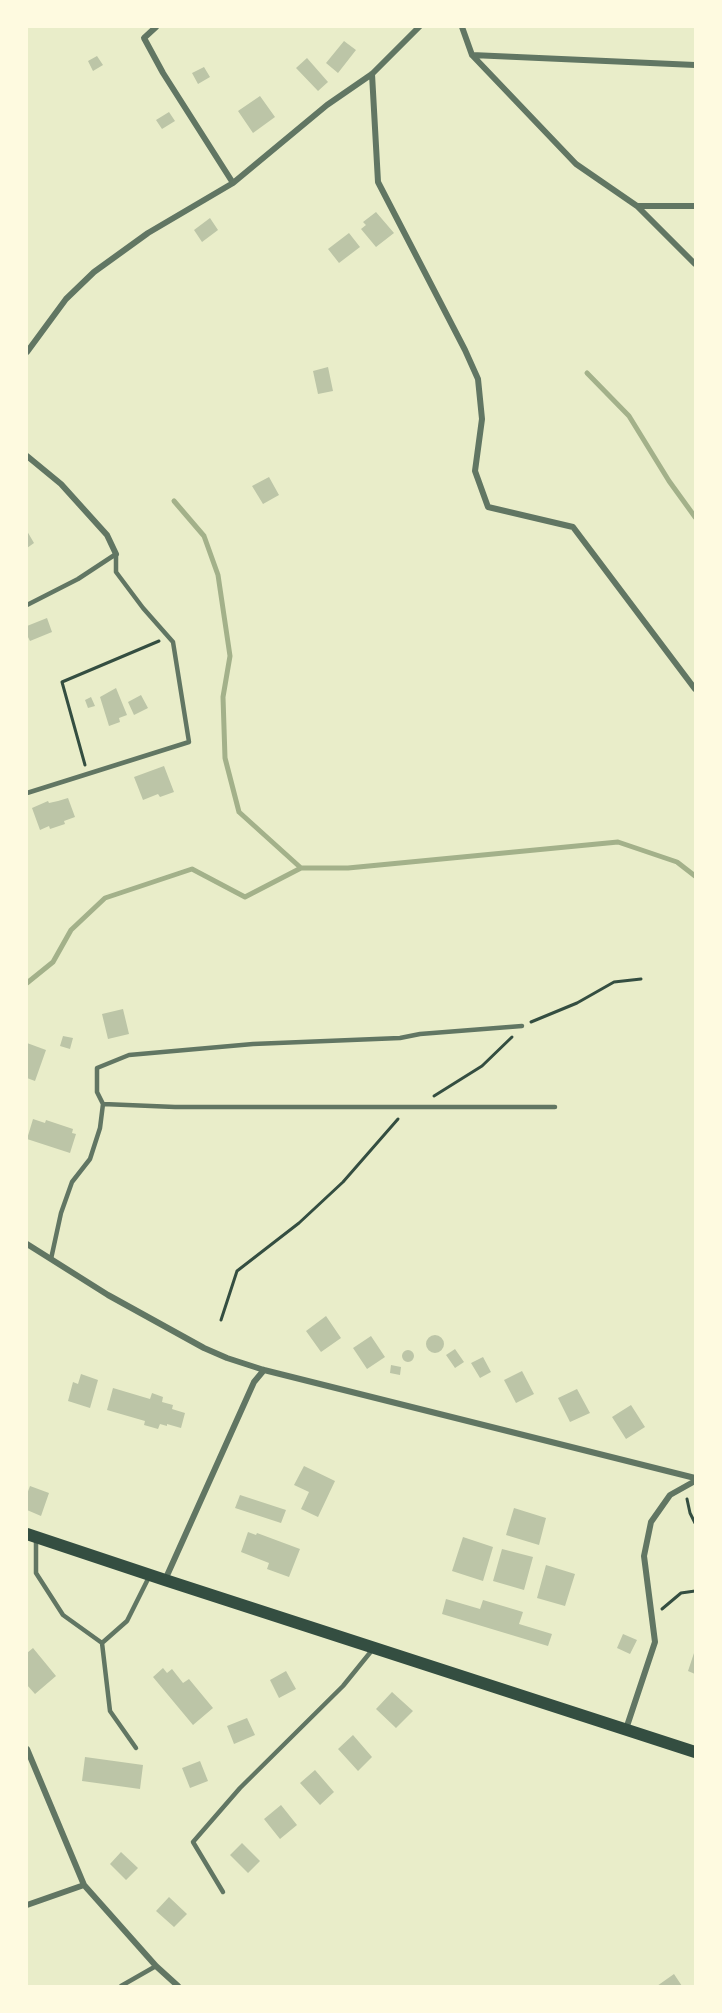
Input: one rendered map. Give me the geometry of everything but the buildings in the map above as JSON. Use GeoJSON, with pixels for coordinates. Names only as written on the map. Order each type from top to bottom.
{"type":"FeatureCollection","features":[{"type":"Feature","properties":{"kind":"main road"},"geometry":{"type":"LineString","coordinates":[[32,1535],[695,1752]]}},
{"type":"Feature","properties":{"kind":"street"},"geometry":{"type":"LineString","coordinates":[[156,27],[144,38],[233,183]]}},
{"type":"Feature","properties":{"kind":"street"},"geometry":{"type":"LineString","coordinates":[[27,352],[66,299],[94,272],[148,233],[233,183],[327,105],[372,74],[419,27]]}},
{"type":"Feature","properties":{"kind":"street"},"geometry":{"type":"LineString","coordinates":[[462,27],[472,55],[576,164],[637,206],[695,264]]}},
{"type":"Feature","properties":{"kind":"street"},"geometry":{"type":"LineString","coordinates":[[472,55],[695,65]]}},
{"type":"Feature","properties":{"kind":"street"},"geometry":{"type":"LineString","coordinates":[[372,74],[378,182],[478,379],[482,419],[475,471],[489,507],[573,527],[695,689]]}},
{"type":"Feature","properties":{"kind":"street"},"geometry":{"type":"LineString","coordinates":[[637,206],[695,206]]}},
{"type":"Feature","properties":{"kind":"street"},"geometry":{"type":"LineString","coordinates":[[27,456],[61,484],[107,535],[116,554]]}},
{"type":"Feature","properties":{"kind":"street"},"geometry":{"type":"LineString","coordinates":[[27,1244],[108,1295],[204,1348],[264,1370],[695,1479]]}},
{"type":"Feature","properties":{"kind":"street"},"geometry":{"type":"LineString","coordinates":[[165,1580],[254,1382],[264,1370]]}},
{"type":"Feature","properties":{"kind":"street"},"geometry":{"type":"LineString","coordinates":[[626,1729],[655,1642],[644,1556],[651,1522],[670,1495],[695,1479]]}},
{"type":"Feature","properties":{"kind":"street"},"geometry":{"type":"LineString","coordinates":[[27,1749],[84,1885],[156,1966],[178,1986]]}},
{"type":"Feature","properties":{"kind":"street"},"geometry":{"type":"LineString","coordinates":[[27,1905],[84,1885]]}},
{"type":"Feature","properties":{"kind":"lane"},"geometry":{"type":"LineString","coordinates":[[27,605],[78,579],[116,554]]}},
{"type":"Feature","properties":{"kind":"lane"},"geometry":{"type":"LineString","coordinates":[[27,793],[189,742],[173,642],[116,572],[116,554]]}},
{"type":"Feature","properties":{"kind":"lane"},"geometry":{"type":"LineString","coordinates":[[51,1259],[61,1213],[72,1182],[90,1159],[100,1128],[103,1104],[97,1092],[97,1068],[129,1055],[253,1044],[400,1038],[420,1034],[522,1026]]}},
{"type":"Feature","properties":{"kind":"lane"},"geometry":{"type":"LineString","coordinates":[[103,1104],[175,1107],[555,1107]]}},
{"type":"Feature","properties":{"kind":"lane"},"geometry":{"type":"LineString","coordinates":[[32,1535],[36,1573],[63,1615],[102,1643],[110,1711],[136,1748]]}},
{"type":"Feature","properties":{"kind":"lane"},"geometry":{"type":"LineString","coordinates":[[102,1643],[127,1621],[150,1575]]}},
{"type":"Feature","properties":{"kind":"lane"},"geometry":{"type":"LineString","coordinates":[[223,1892],[193,1842],[240,1788],[343,1686],[375,1647]]}},
{"type":"Feature","properties":{"kind":"lane"},"geometry":{"type":"LineString","coordinates":[[121,1986],[156,1966]]}},
{"type":"Feature","properties":{"kind":"path"},"geometry":{"type":"LineString","coordinates":[[88,775],[62,682],[169,637]]}},
{"type":"Feature","properties":{"kind":"path"},"geometry":{"type":"LineString","coordinates":[[221,1320],[237,1271],[299,1223],[343,1182],[397,1119],[482,1066],[522,1026],[576,1003],[615,982],[641,979]]}},
{"type":"Feature","properties":{"kind":"path"},"geometry":{"type":"LineString","coordinates":[[685,1487],[690,1513],[695,1523]]}},
{"type":"Feature","properties":{"kind":"path"},"geometry":{"type":"LineString","coordinates":[[653,1619],[681,1593],[695,1591]]}},
{"type":"Feature","properties":{"kind":"waterway"},"geometry":{"type":"LineString","coordinates":[[587,373],[629,416],[669,481],[695,517]]}},
{"type":"Feature","properties":{"kind":"waterway"},"geometry":{"type":"LineString","coordinates":[[174,501],[204,536],[218,575],[230,656],[223,697],[225,758],[239,812],[301,868]]}},
{"type":"Feature","properties":{"kind":"waterway"},"geometry":{"type":"LineString","coordinates":[[27,983],[53,962],[71,930],[105,898],[192,869],[245,897],[301,868],[348,868],[618,842],[677,862],[695,876]]}}]}
